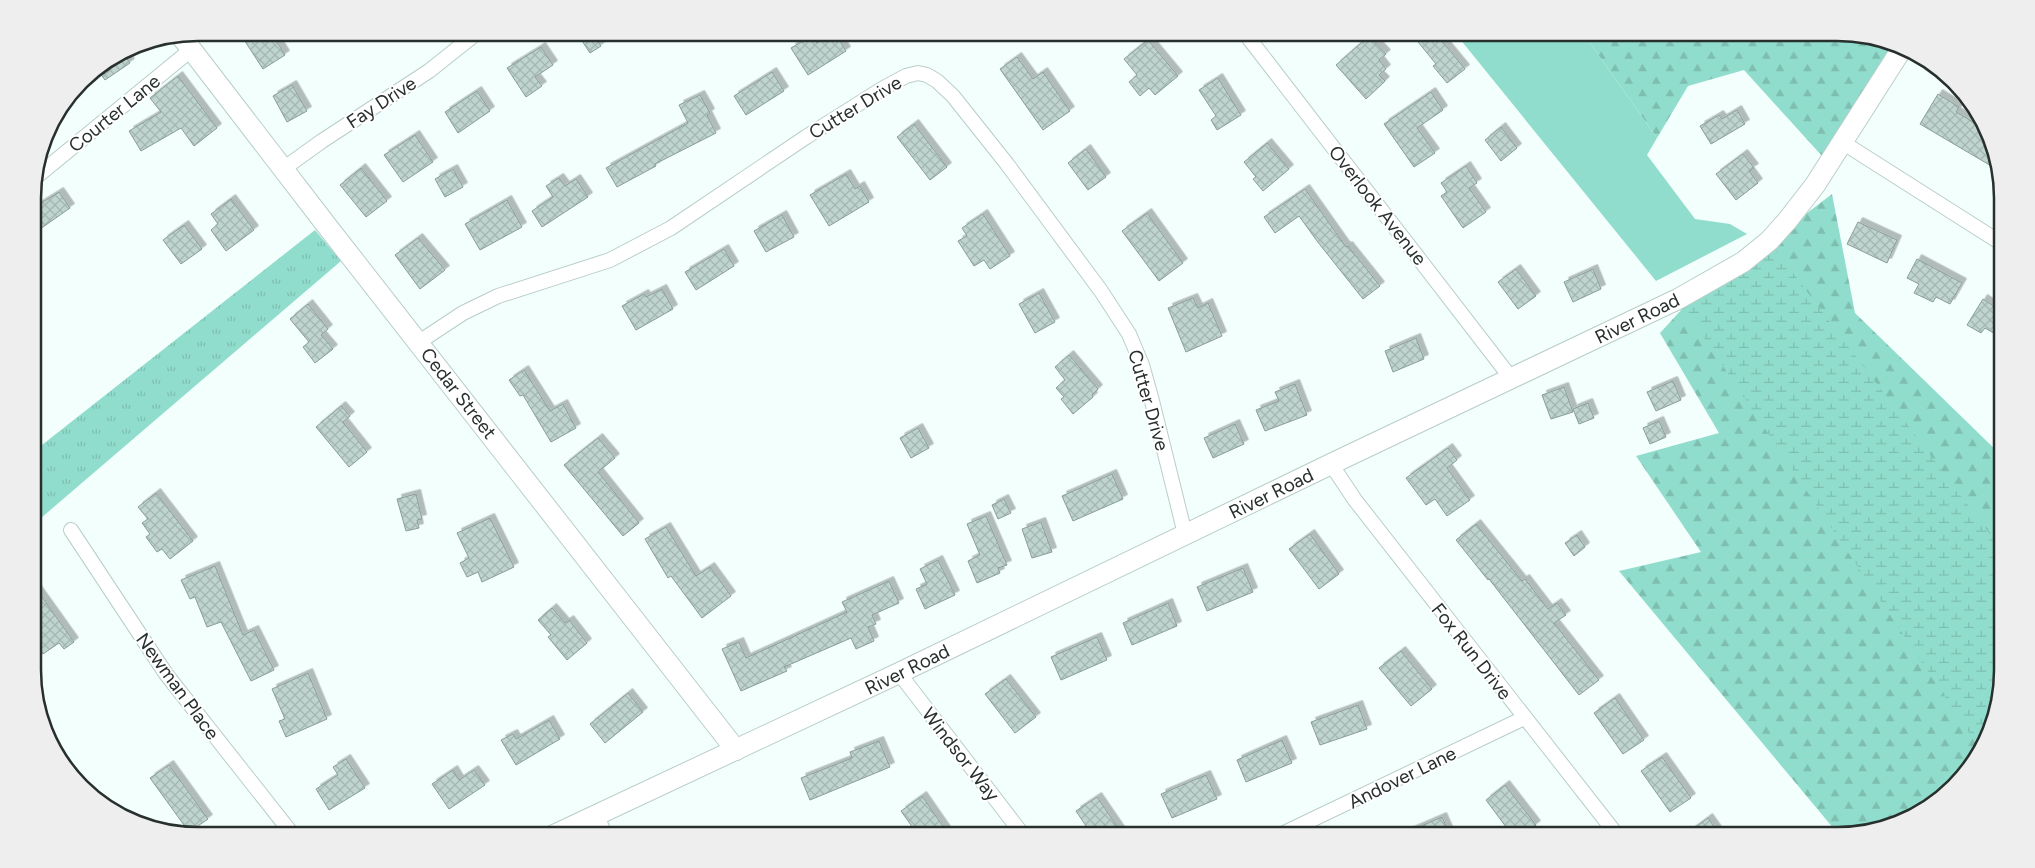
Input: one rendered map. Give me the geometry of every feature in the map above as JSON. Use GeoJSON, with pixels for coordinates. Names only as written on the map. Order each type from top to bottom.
{"type":"FeatureCollection","features":[{"type":"Feature","properties":{"kind":"street","name":"Fay Drive"},"geometry":{"type":"LineString","coordinates":[[283,169],[322,140],[429,71],[467,41]]}},
{"type":"Feature","properties":{"kind":"street","name":"Overlook Avenue"},"geometry":{"type":"LineString","coordinates":[[1251,41],[1511,378]]}},
{"type":"Feature","properties":{"kind":"street","name":"Cedar Street"},"geometry":{"type":"LineString","coordinates":[[187,42],[283,169],[736,750]]}},
{"type":"Feature","properties":{"kind":"street","name":"Courter Lane"},"geometry":{"type":"LineString","coordinates":[[45,169],[187,42]]}},
{"type":"Feature","properties":{"kind":"street","name":"River Road"},"geometry":{"type":"LineString","coordinates":[[572,827],[899,673],[1185,534],[1678,299],[1744,262],[1769,241],[1788,221],[1842,142],[1898,53]]}},
{"type":"Feature","properties":{"kind":"street","name":"Cutter Drive"},"geometry":{"type":"LineString","coordinates":[[419,342],[463,313],[498,296],[610,260],[671,228],[882,88],[906,76],[918,73],[928,75],[953,96],[1007,164],[1101,291],[1129,334],[1147,381],[1185,534]]}},
{"type":"Feature","properties":{"kind":"street"},"geometry":{"type":"LineString","coordinates":[[1842,142],[1994,239]]}},
{"type":"Feature","properties":{"kind":"street","name":"Fox Run Drive"},"geometry":{"type":"LineString","coordinates":[[1331,464],[1355,500],[1610,826]]}},
{"type":"Feature","properties":{"kind":"street","name":"Newman Place"},"geometry":{"type":"LineString","coordinates":[[70,530],[166,674],[286,827]]}},
{"type":"Feature","properties":{"kind":"street","name":"Windsor Way"},"geometry":{"type":"LineString","coordinates":[[899,673],[1017,827]]}},
{"type":"Feature","properties":{"kind":"street","name":"Andover Lane"},"geometry":{"type":"LineString","coordinates":[[1298,826],[1524,718]]}},
{"type":"Feature","properties":{"kind":"street"},"geometry":{"type":"LineString","coordinates":[[597,815],[602,827]]}},
{"type":"Feature","properties":{"kind":"green space"},"geometry":{"type":"Polygon","coordinates":[[[1461,41],[1589,41],[1657,138],[1647,155],[1695,219],[1730,224],[1747,234],[1656,281],[1461,41]]]}},
{"type":"Feature","properties":{"kind":"green space"},"geometry":{"type":"Polygon","coordinates":[[[1589,41],[1837,41],[1867,44],[1896,53],[1832,167],[1744,70],[1688,86],[1657,138],[1589,41]]]}},
{"type":"Feature","properties":{"kind":"green space"},"geometry":{"type":"Polygon","coordinates":[[[1832,194],[1855,313],[1994,448],[1994,670],[1991,700],[1982,730],[1973,748],[1961,765],[1948,781],[1924,800],[1906,811],[1867,824],[1832,826],[1619,571],[1701,552],[1636,456],[1719,433],[1660,333],[1683,308],[1832,194]]]}},
{"type":"Feature","properties":{"kind":"green space"},"geometry":{"type":"Polygon","coordinates":[[[315,230],[341,261],[41,518],[41,445],[315,230]]]}},
{"type":"Feature","properties":{"kind":"green space"},"geometry":{"type":"Polygon","coordinates":[[[1769,241],[1994,539],[1994,670],[1991,700],[1982,730],[1976,743],[1678,299],[1769,241]]]}},
{"type":"Feature","properties":{"kind":"building"},"geometry":{"type":"Polygon","coordinates":[[[245,41],[276,41],[285,55],[263,69],[245,41]]]}},
{"type":"Feature","properties":{"kind":"building"},"geometry":{"type":"Polygon","coordinates":[[[582,41],[597,41],[601,46],[590,53],[582,41]]]}},
{"type":"Feature","properties":{"kind":"building"},"geometry":{"type":"Polygon","coordinates":[[[803,41],[816,41],[817,43],[821,41],[840,41],[846,51],[808,75],[791,48],[803,41]]]}},
{"type":"Feature","properties":{"kind":"building"},"geometry":{"type":"Polygon","coordinates":[[[1149,41],[1178,76],[1155,95],[1149,88],[1140,96],[1129,82],[1137,75],[1124,59],[1149,41]]]}},
{"type":"Feature","properties":{"kind":"building"},"geometry":{"type":"Polygon","coordinates":[[[1363,41],[1374,41],[1386,54],[1379,60],[1386,69],[1379,75],[1385,81],[1366,99],[1336,65],[1363,41]]]}},
{"type":"Feature","properties":{"kind":"building"},"geometry":{"type":"Polygon","coordinates":[[[1417,41],[1442,41],[1465,69],[1447,83],[1433,66],[1436,64],[1417,41]]]}},
{"type":"Feature","properties":{"kind":"building"},"geometry":{"type":"Polygon","coordinates":[[[541,47],[553,65],[535,77],[542,86],[526,97],[507,68],[541,47]]]}},
{"type":"Feature","properties":{"kind":"building"},"geometry":{"type":"Polygon","coordinates":[[[1017,57],[1033,79],[1043,72],[1070,111],[1043,130],[1000,69],[1017,57]]]}},
{"type":"Feature","properties":{"kind":"building"},"geometry":{"type":"Polygon","coordinates":[[[127,58],[130,63],[105,80],[101,75],[127,58]]]}},
{"type":"Feature","properties":{"kind":"building"},"geometry":{"type":"Polygon","coordinates":[[[772,72],[784,91],[746,115],[734,96],[772,72]]]}},
{"type":"Feature","properties":{"kind":"building"},"geometry":{"type":"Polygon","coordinates":[[[178,76],[217,128],[194,146],[181,128],[141,151],[129,131],[161,112],[150,98],[178,76]]]}},
{"type":"Feature","properties":{"kind":"building"},"geometry":{"type":"Polygon","coordinates":[[[1218,78],[1241,115],[1217,130],[1211,120],[1216,116],[1199,90],[1218,78]]]}},
{"type":"Feature","properties":{"kind":"building"},"geometry":{"type":"Polygon","coordinates":[[[292,85],[307,111],[287,122],[273,96],[292,85]]]}},
{"type":"Feature","properties":{"kind":"building"},"geometry":{"type":"Polygon","coordinates":[[[477,91],[490,111],[458,133],[445,112],[477,91]]]}},
{"type":"Feature","properties":{"kind":"building"},"geometry":{"type":"Polygon","coordinates":[[[1431,92],[1443,110],[1417,128],[1435,153],[1414,167],[1384,124],[1431,92]]]}},
{"type":"Feature","properties":{"kind":"building"},"geometry":{"type":"Polygon","coordinates":[[[1938,94],[1959,107],[1956,112],[1974,123],[1982,138],[1989,165],[1920,124],[1938,94]]]}},
{"type":"Feature","properties":{"kind":"building"},"geometry":{"type":"Polygon","coordinates":[[[700,95],[710,113],[707,115],[716,133],[655,164],[656,166],[617,187],[606,168],[688,123],[679,105],[700,95]]]}},
{"type":"Feature","properties":{"kind":"building"},"geometry":{"type":"Polygon","coordinates":[[[1737,110],[1745,124],[1711,144],[1700,126],[1719,115],[1722,119],[1737,110]]]}},
{"type":"Feature","properties":{"kind":"building"},"geometry":{"type":"Polygon","coordinates":[[[914,124],[947,167],[930,180],[897,137],[914,124]]]}},
{"type":"Feature","properties":{"kind":"building"},"geometry":{"type":"Polygon","coordinates":[[[1501,127],[1517,148],[1501,161],[1485,140],[1501,127]]]}},
{"type":"Feature","properties":{"kind":"building"},"geometry":{"type":"Polygon","coordinates":[[[415,135],[433,162],[403,182],[384,155],[415,135]]]}},
{"type":"Feature","properties":{"kind":"building"},"geometry":{"type":"Polygon","coordinates":[[[1267,143],[1289,169],[1263,191],[1253,179],[1256,177],[1244,162],[1267,143]]]}},
{"type":"Feature","properties":{"kind":"building"},"geometry":{"type":"Polygon","coordinates":[[[1086,149],[1106,177],[1088,190],[1068,163],[1086,149]]]}},
{"type":"Feature","properties":{"kind":"building"},"geometry":{"type":"Polygon","coordinates":[[[1743,154],[1754,168],[1749,171],[1758,183],[1736,200],[1716,174],[1743,154]]]}},
{"type":"Feature","properties":{"kind":"building"},"geometry":{"type":"Polygon","coordinates":[[[1466,166],[1477,183],[1469,188],[1486,212],[1463,228],[1441,196],[1447,192],[1441,183],[1466,166]]]}},
{"type":"Feature","properties":{"kind":"building"},"geometry":{"type":"Polygon","coordinates":[[[361,168],[387,201],[366,217],[340,185],[361,168]]]}},
{"type":"Feature","properties":{"kind":"building"},"geometry":{"type":"Polygon","coordinates":[[[453,169],[463,187],[445,197],[435,179],[453,169]]]}},
{"type":"Feature","properties":{"kind":"building"},"geometry":{"type":"Polygon","coordinates":[[[846,174],[855,189],[860,186],[869,202],[829,226],[810,195],[846,174]]]}},
{"type":"Feature","properties":{"kind":"building"},"geometry":{"type":"Polygon","coordinates":[[[559,178],[565,186],[576,179],[588,197],[542,227],[532,211],[553,197],[546,186],[559,178]]]}},
{"type":"Feature","properties":{"kind":"building"},"geometry":{"type":"Polygon","coordinates":[[[1305,189],[1346,247],[1348,246],[1380,286],[1363,299],[1299,216],[1275,233],[1264,217],[1305,189]]]}},
{"type":"Feature","properties":{"kind":"building"},"geometry":{"type":"Polygon","coordinates":[[[59,192],[70,208],[42,228],[42,202],[59,192]]]}},
{"type":"Feature","properties":{"kind":"building"},"geometry":{"type":"Polygon","coordinates":[[[231,199],[254,230],[226,251],[211,230],[218,224],[211,214],[231,199]]]}},
{"type":"Feature","properties":{"kind":"building"},"geometry":{"type":"Polygon","coordinates":[[[507,200],[522,227],[480,250],[465,224],[507,200]]]}},
{"type":"Feature","properties":{"kind":"building"},"geometry":{"type":"Polygon","coordinates":[[[1147,213],[1183,263],[1159,281],[1122,231],[1147,213]]]}},
{"type":"Feature","properties":{"kind":"building"},"geometry":{"type":"Polygon","coordinates":[[[983,214],[1010,256],[990,269],[984,260],[974,266],[958,241],[967,236],[962,228],[983,214]]]}},
{"type":"Feature","properties":{"kind":"building"},"geometry":{"type":"Polygon","coordinates":[[[782,215],[794,237],[766,252],[754,231],[782,215]]]}},
{"type":"Feature","properties":{"kind":"building"},"geometry":{"type":"Polygon","coordinates":[[[1858,222],[1897,240],[1887,263],[1847,244],[1858,222]]]}},
{"type":"Feature","properties":{"kind":"building"},"geometry":{"type":"Polygon","coordinates":[[[184,225],[202,249],[181,264],[163,240],[184,225]]]}},
{"type":"Feature","properties":{"kind":"building"},"geometry":{"type":"Polygon","coordinates":[[[418,238],[445,270],[420,289],[395,255],[418,238]]]}},
{"type":"Feature","properties":{"kind":"building"},"geometry":{"type":"Polygon","coordinates":[[[724,249],[734,266],[696,290],[685,272],[724,249]]]}},
{"type":"Feature","properties":{"kind":"building"},"geometry":{"type":"Polygon","coordinates":[[[1917,259],[1962,283],[1950,304],[1936,297],[1933,302],[1914,293],[1919,284],[1907,278],[1917,259]]]}},
{"type":"Feature","properties":{"kind":"building"},"geometry":{"type":"Polygon","coordinates":[[[1516,269],[1536,296],[1518,309],[1498,282],[1516,269]]]}},
{"type":"Feature","properties":{"kind":"building"},"geometry":{"type":"Polygon","coordinates":[[[1593,269],[1601,289],[1573,302],[1564,282],[1593,269]]]}},
{"type":"Feature","properties":{"kind":"building"},"geometry":{"type":"Polygon","coordinates":[[[662,289],[673,309],[636,330],[622,306],[644,294],[646,297],[662,289]]]}},
{"type":"Feature","properties":{"kind":"building"},"geometry":{"type":"Polygon","coordinates":[[[1039,293],[1055,322],[1035,333],[1019,304],[1039,293]]]}},
{"type":"Feature","properties":{"kind":"building"},"geometry":{"type":"Polygon","coordinates":[[[1193,298],[1198,308],[1208,303],[1222,336],[1186,352],[1168,308],[1193,298]]]}},
{"type":"Feature","properties":{"kind":"building"},"geometry":{"type":"Polygon","coordinates":[[[1983,299],[1994,306],[1994,333],[1985,328],[1981,333],[1967,325],[1983,299]]]}},
{"type":"Feature","properties":{"kind":"building"},"geometry":{"type":"Polygon","coordinates":[[[308,304],[328,329],[321,335],[333,349],[315,363],[303,347],[309,342],[290,319],[308,304]]]}},
{"type":"Feature","properties":{"kind":"building"},"geometry":{"type":"Polygon","coordinates":[[[1416,338],[1424,359],[1393,372],[1385,351],[1416,338]]]}},
{"type":"Feature","properties":{"kind":"building"},"geometry":{"type":"Polygon","coordinates":[[[1069,355],[1098,389],[1092,395],[1093,397],[1073,414],[1061,399],[1064,397],[1056,388],[1065,380],[1055,367],[1069,355]]]}},
{"type":"Feature","properties":{"kind":"building"},"geometry":{"type":"Polygon","coordinates":[[[524,370],[550,411],[563,404],[576,428],[551,442],[523,395],[520,396],[509,380],[524,370]]]}},
{"type":"Feature","properties":{"kind":"building"},"geometry":{"type":"Polygon","coordinates":[[[1673,381],[1681,400],[1656,411],[1647,392],[1673,381]]]}},
{"type":"Feature","properties":{"kind":"building"},"geometry":{"type":"Polygon","coordinates":[[[1295,384],[1307,415],[1265,431],[1256,410],[1279,401],[1275,392],[1295,384]]]}},
{"type":"Feature","properties":{"kind":"building"},"geometry":{"type":"Polygon","coordinates":[[[1564,387],[1573,412],[1551,419],[1542,395],[1564,387]]]}},
{"type":"Feature","properties":{"kind":"building"},"geometry":{"type":"Polygon","coordinates":[[[1588,403],[1594,418],[1579,424],[1573,409],[1588,403]]]}},
{"type":"Feature","properties":{"kind":"building"},"geometry":{"type":"Polygon","coordinates":[[[341,406],[350,416],[343,422],[367,452],[349,467],[316,427],[341,406]]]}},
{"type":"Feature","properties":{"kind":"building"},"geometry":{"type":"Polygon","coordinates":[[[1659,421],[1666,437],[1650,444],[1643,428],[1659,421]]]}},
{"type":"Feature","properties":{"kind":"building"},"geometry":{"type":"Polygon","coordinates":[[[1235,424],[1244,444],[1213,458],[1204,438],[1235,424]]]}},
{"type":"Feature","properties":{"kind":"building"},"geometry":{"type":"Polygon","coordinates":[[[918,428],[929,448],[911,458],[900,438],[918,428]]]}},
{"type":"Feature","properties":{"kind":"building"},"geometry":{"type":"Polygon","coordinates":[[[598,438],[615,458],[598,472],[639,523],[623,536],[564,465],[598,438]]]}},
{"type":"Feature","properties":{"kind":"building"},"geometry":{"type":"Polygon","coordinates":[[[1448,448],[1457,460],[1447,468],[1470,500],[1447,516],[1435,499],[1426,505],[1406,478],[1448,448]]]}},
{"type":"Feature","properties":{"kind":"building"},"geometry":{"type":"Polygon","coordinates":[[[1112,474],[1123,499],[1073,521],[1062,496],[1112,474]]]}},
{"type":"Feature","properties":{"kind":"building"},"geometry":{"type":"Polygon","coordinates":[[[156,493],[193,541],[170,559],[162,549],[157,552],[146,537],[150,534],[142,523],[148,519],[138,507],[156,493]]]}},
{"type":"Feature","properties":{"kind":"building"},"geometry":{"type":"Polygon","coordinates":[[[416,494],[422,519],[417,520],[419,528],[406,531],[397,499],[416,494]]]}},
{"type":"Feature","properties":{"kind":"building"},"geometry":{"type":"Polygon","coordinates":[[[1004,499],[1011,513],[998,519],[992,505],[1004,499]]]}},
{"type":"Feature","properties":{"kind":"building"},"geometry":{"type":"Polygon","coordinates":[[[986,516],[1007,565],[998,568],[1000,573],[977,583],[968,561],[980,555],[967,524],[986,516]]]}},
{"type":"Feature","properties":{"kind":"building"},"geometry":{"type":"Polygon","coordinates":[[[490,518],[514,567],[482,582],[478,572],[467,577],[460,563],[469,558],[457,533],[490,518]]]}},
{"type":"Feature","properties":{"kind":"building"},"geometry":{"type":"Polygon","coordinates":[[[1041,522],[1052,552],[1032,558],[1022,529],[1041,522]]]}},
{"type":"Feature","properties":{"kind":"building"},"geometry":{"type":"Polygon","coordinates":[[[1476,524],[1522,581],[1525,579],[1548,609],[1557,603],[1566,615],[1554,623],[1599,680],[1579,695],[1489,579],[1456,540],[1476,524]]]}},
{"type":"Feature","properties":{"kind":"building"},"geometry":{"type":"Polygon","coordinates":[[[666,527],[696,576],[710,567],[731,596],[702,618],[671,576],[668,578],[645,539],[666,527]]]}},
{"type":"Feature","properties":{"kind":"building"},"geometry":{"type":"Polygon","coordinates":[[[1310,534],[1339,574],[1319,589],[1289,549],[1310,534]]]}},
{"type":"Feature","properties":{"kind":"building"},"geometry":{"type":"Polygon","coordinates":[[[1577,535],[1585,547],[1574,556],[1565,543],[1577,535]]]}},
{"type":"Feature","properties":{"kind":"building"},"geometry":{"type":"Polygon","coordinates":[[[938,560],[955,595],[925,609],[916,589],[927,584],[920,569],[938,560]]]}},
{"type":"Feature","properties":{"kind":"building"},"geometry":{"type":"Polygon","coordinates":[[[215,566],[243,635],[254,630],[274,670],[251,681],[221,622],[207,627],[195,597],[190,599],[181,580],[215,566]]]}},
{"type":"Feature","properties":{"kind":"building"},"geometry":{"type":"Polygon","coordinates":[[[1243,568],[1253,592],[1207,611],[1197,587],[1243,568]]]}},
{"type":"Feature","properties":{"kind":"building"},"geometry":{"type":"Polygon","coordinates":[[[889,581],[899,603],[872,615],[876,624],[868,627],[874,641],[856,649],[851,638],[784,667],[787,671],[741,691],[722,649],[739,642],[746,658],[847,612],[842,602],[889,581]]]}},
{"type":"Feature","properties":{"kind":"building"},"geometry":{"type":"Polygon","coordinates":[[[41,596],[74,642],[64,649],[59,643],[43,654],[41,651],[41,596]]]}},
{"type":"Feature","properties":{"kind":"building"},"geometry":{"type":"Polygon","coordinates":[[[1168,603],[1177,626],[1132,645],[1123,623],[1168,603]]]}},
{"type":"Feature","properties":{"kind":"building"},"geometry":{"type":"Polygon","coordinates":[[[552,608],[565,623],[569,620],[587,643],[567,660],[548,637],[551,635],[538,620],[552,608]]]}},
{"type":"Feature","properties":{"kind":"building"},"geometry":{"type":"Polygon","coordinates":[[[1097,637],[1107,660],[1061,680],[1051,657],[1097,637]]]}},
{"type":"Feature","properties":{"kind":"building"},"geometry":{"type":"Polygon","coordinates":[[[1401,651],[1432,689],[1411,706],[1379,668],[1401,651]]]}},
{"type":"Feature","properties":{"kind":"building"},"geometry":{"type":"Polygon","coordinates":[[[308,673],[327,719],[286,737],[279,721],[285,719],[272,689],[308,673]]]}},
{"type":"Feature","properties":{"kind":"building"},"geometry":{"type":"Polygon","coordinates":[[[1006,679],[1036,717],[1015,733],[985,694],[1006,679]]]}},
{"type":"Feature","properties":{"kind":"building"},"geometry":{"type":"Polygon","coordinates":[[[628,693],[643,712],[605,743],[590,724],[628,693]]]}},
{"type":"Feature","properties":{"kind":"building"},"geometry":{"type":"Polygon","coordinates":[[[1615,698],[1644,740],[1623,754],[1594,713],[1615,698]]]}},
{"type":"Feature","properties":{"kind":"building"},"geometry":{"type":"Polygon","coordinates":[[[1358,705],[1367,729],[1320,745],[1311,722],[1358,705]]]}},
{"type":"Feature","properties":{"kind":"building"},"geometry":{"type":"Polygon","coordinates":[[[549,720],[560,739],[516,765],[501,740],[513,734],[516,739],[549,720]]]}},
{"type":"Feature","properties":{"kind":"building"},"geometry":{"type":"Polygon","coordinates":[[[1282,740],[1292,763],[1246,782],[1237,760],[1282,740]]]}},
{"type":"Feature","properties":{"kind":"building"},"geometry":{"type":"Polygon","coordinates":[[[879,741],[890,767],[810,800],[801,778],[852,758],[850,752],[879,741]]]}},
{"type":"Feature","properties":{"kind":"building"},"geometry":{"type":"Polygon","coordinates":[[[1662,757],[1691,798],[1670,812],[1641,771],[1662,757]]]}},
{"type":"Feature","properties":{"kind":"building"},"geometry":{"type":"Polygon","coordinates":[[[346,759],[365,788],[329,810],[316,789],[338,775],[333,767],[346,759]]]}},
{"type":"Feature","properties":{"kind":"building"},"geometry":{"type":"Polygon","coordinates":[[[169,765],[208,819],[197,827],[184,826],[150,778],[169,765]]]}},
{"type":"Feature","properties":{"kind":"building"},"geometry":{"type":"Polygon","coordinates":[[[453,770],[459,780],[474,770],[485,785],[449,809],[432,784],[453,770]]]}},
{"type":"Feature","properties":{"kind":"building"},"geometry":{"type":"Polygon","coordinates":[[[1206,775],[1217,799],[1172,818],[1161,794],[1206,775]]]}},
{"type":"Feature","properties":{"kind":"building"},"geometry":{"type":"Polygon","coordinates":[[[1505,785],[1536,825],[1505,826],[1486,800],[1505,785]]]}},
{"type":"Feature","properties":{"kind":"building"},"geometry":{"type":"Polygon","coordinates":[[[922,796],[943,827],[912,827],[901,811],[922,796]]]}},
{"type":"Feature","properties":{"kind":"building"},"geometry":{"type":"Polygon","coordinates":[[[1097,797],[1117,826],[1086,826],[1076,811],[1097,797]]]}},
{"type":"Feature","properties":{"kind":"building"},"geometry":{"type":"Polygon","coordinates":[[[1442,817],[1446,826],[1420,826],[1442,817]]]}},
{"type":"Feature","properties":{"kind":"building"},"geometry":{"type":"Polygon","coordinates":[[[1708,818],[1714,826],[1697,826],[1708,818]]]}}]}
